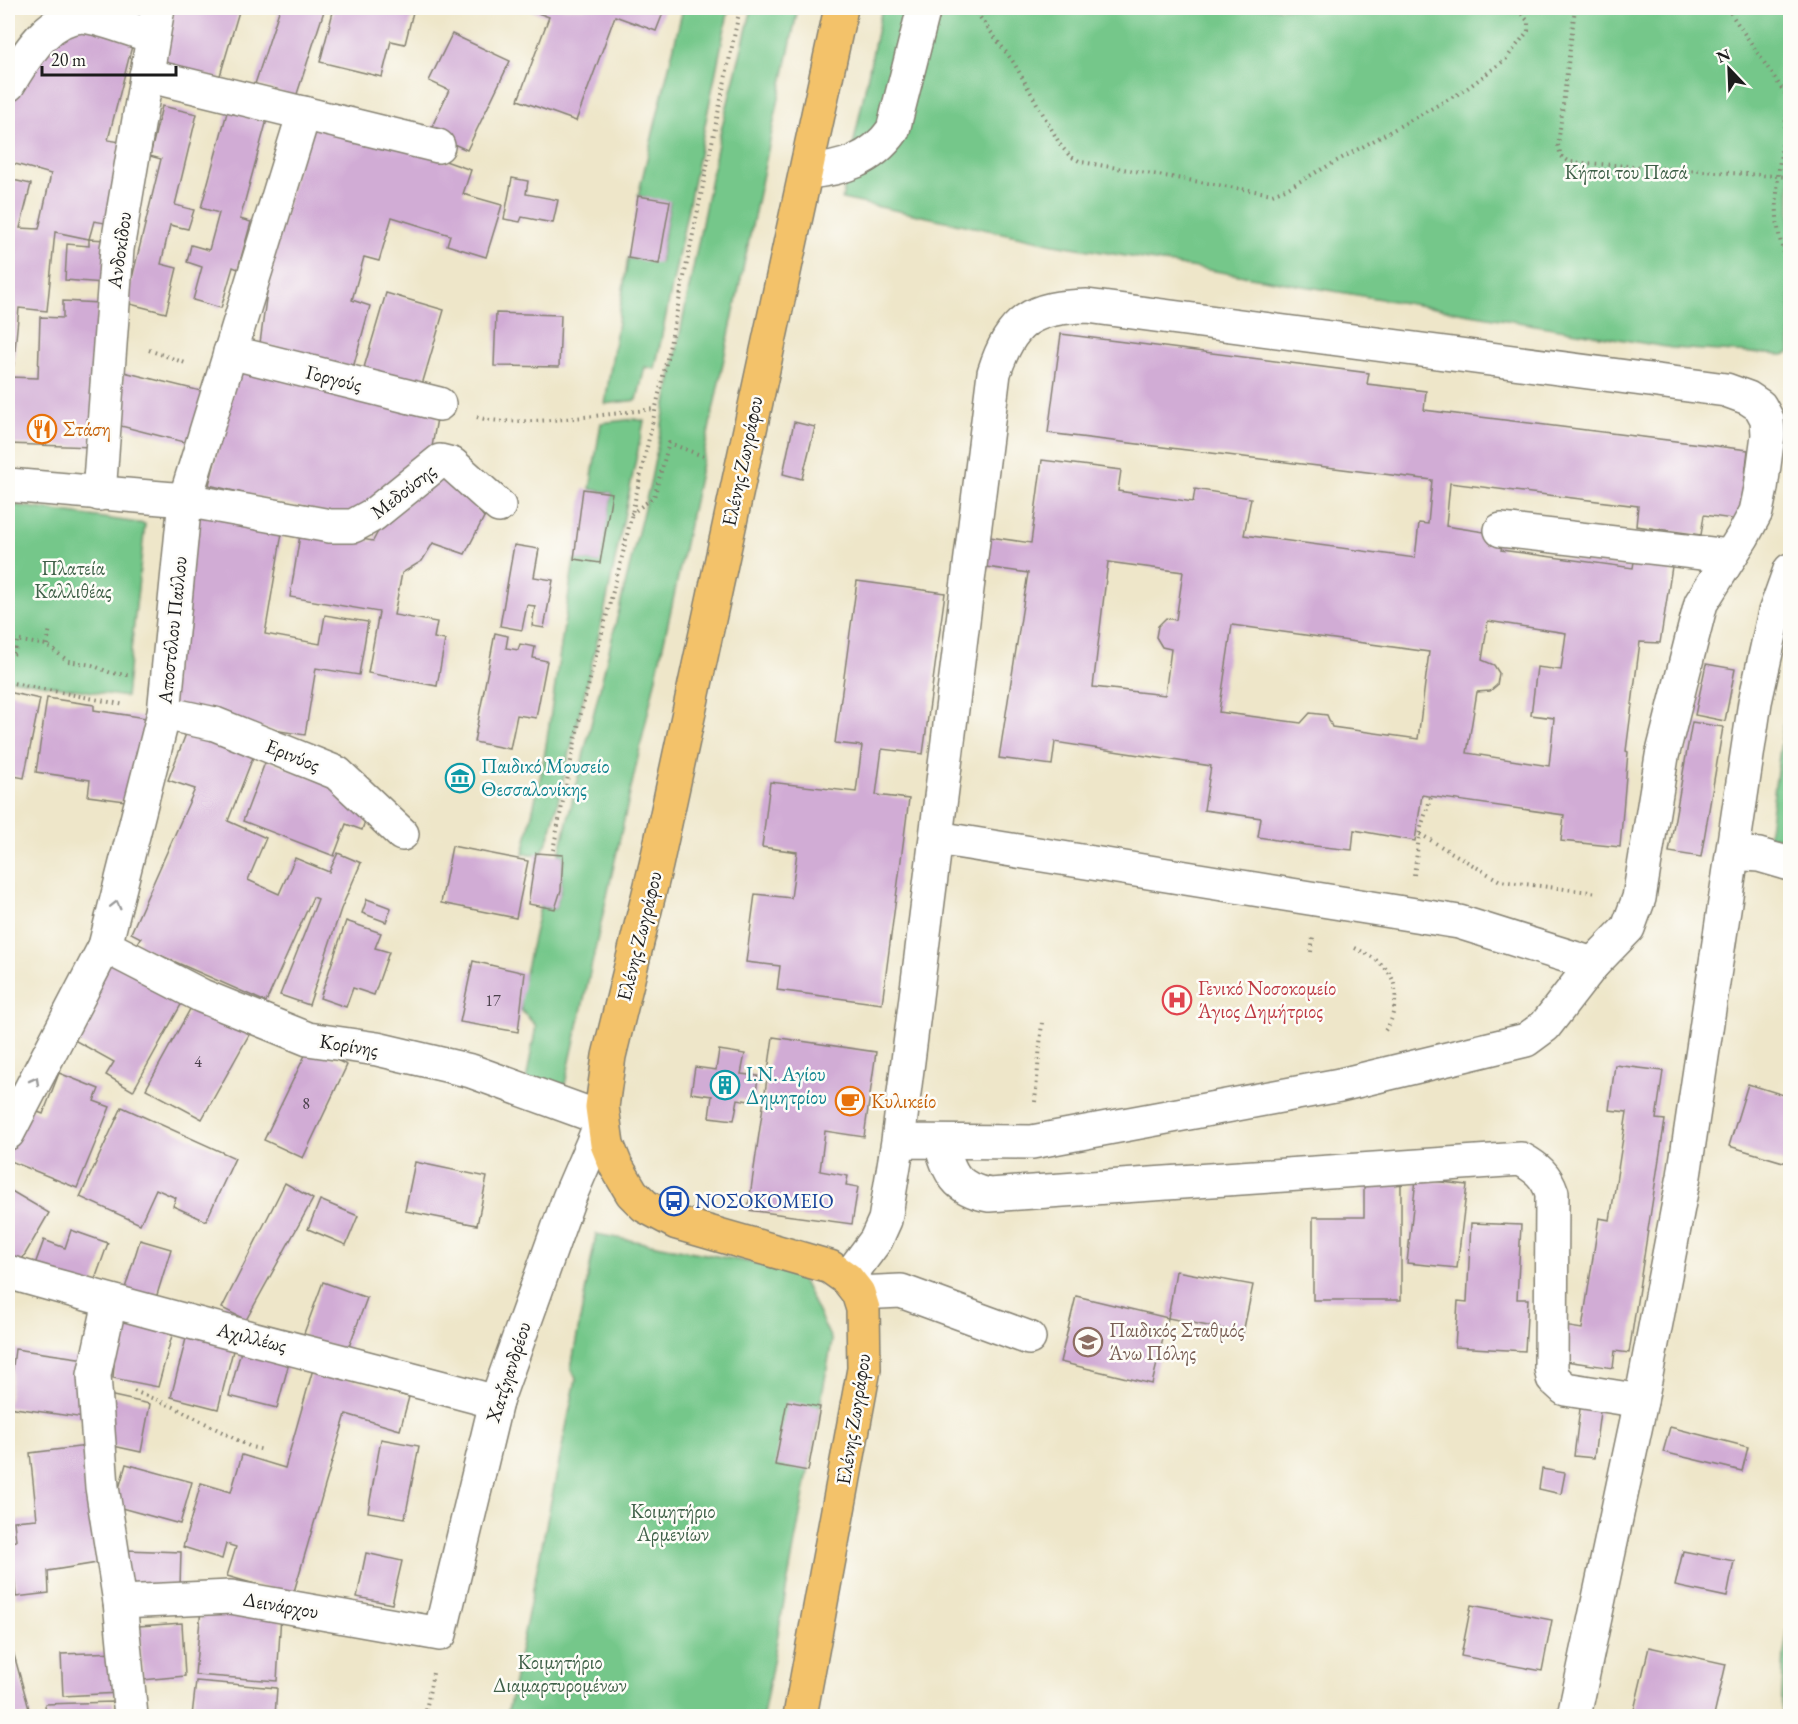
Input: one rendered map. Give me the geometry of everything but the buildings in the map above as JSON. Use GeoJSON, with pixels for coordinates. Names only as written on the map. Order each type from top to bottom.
{"type":"FeatureCollection","features":[{"type":"Feature","properties":{"kind":"main road","name":"Ελένης Ζωγράφου"},"geometry":{"type":"LineString","coordinates":[[800,1716],[864,1370],[863,1309],[852,1286],[830,1268],[801,1257],[677,1223],[645,1206],[632,1193],[616,1166],[607,1144],[602,1107],[609,1056],[656,865],[841,8]]}},
{"type":"Feature","properties":{"kind":"street"},"geometry":{"type":"LineString","coordinates":[[806,172],[834,170],[855,163],[882,145],[893,130],[924,8]]}},
{"type":"Feature","properties":{"kind":"street"},"geometry":{"type":"LineString","coordinates":[[8,85],[41,37],[73,13],[88,17],[154,22]]}},
{"type":"Feature","properties":{"kind":"street","name":"Ανδοκίδου"},"geometry":{"type":"LineString","coordinates":[[99,494],[117,249],[154,22]]}},
{"type":"Feature","properties":{"kind":"street"},"geometry":{"type":"LineString","coordinates":[[146,75],[438,146]]}},
{"type":"Feature","properties":{"kind":"street","name":"Αποστόλου Παύλου"},"geometry":{"type":"LineString","coordinates":[[8,1133],[105,945],[164,712],[185,500],[304,113]]}},
{"type":"Feature","properties":{"kind":"street"},"geometry":{"type":"LineString","coordinates":[[898,1141],[1032,1142],[1340,1085],[1526,1040],[1545,1026],[1593,964],[1628,928],[1640,898],[1662,756],[1701,603],[1755,512],[1768,435],[1767,419],[1760,406],[1748,398],[1726,390],[1087,306],[1062,307],[1036,315],[1015,327],[1002,349],[994,373],[937,838],[898,1141],[885,1220],[852,1286],[902,1291],[1029,1338]]}},
{"type":"Feature","properties":{"kind":"street","name":"Γοργούς"},"geometry":{"type":"LineString","coordinates":[[227,364],[439,404]]}},
{"type":"Feature","properties":{"kind":"street","name":"Μεδούσης"},"geometry":{"type":"LineString","coordinates":[[185,500],[330,526],[353,526],[374,515],[440,461],[452,464],[499,506]]}},
{"type":"Feature","properties":{"kind":"street"},"geometry":{"type":"LineString","coordinates":[[8,485],[185,500]]}},
{"type":"Feature","properties":{"kind":"street"},"geometry":{"type":"LineString","coordinates":[[1501,530],[1729,556]]}},
{"type":"Feature","properties":{"kind":"street"},"geometry":{"type":"LineString","coordinates":[[1574,1716],[1641,1401],[1684,1176],[1764,657],[1775,612],[1791,570]]}},
{"type":"Feature","properties":{"kind":"street","name":"Ερινύος"},"geometry":{"type":"LineString","coordinates":[[164,712],[215,724],[337,773],[402,834]]}},
{"type":"Feature","properties":{"kind":"street"},"geometry":{"type":"LineString","coordinates":[[937,838],[1459,922],[1593,964]]}},
{"type":"Feature","properties":{"kind":"street"},"geometry":{"type":"LineString","coordinates":[[1733,853],[1759,855],[1791,864]]}},
{"type":"Feature","properties":{"kind":"street","name":"Κορίνης"},"geometry":{"type":"LineString","coordinates":[[105,945],[202,996],[308,1039],[377,1049],[471,1071],[603,1119]]}},
{"type":"Feature","properties":{"kind":"street","name":"Χατζηανδρέου"},"geometry":{"type":"LineString","coordinates":[[440,1634],[496,1402],[569,1198],[603,1119]]}},
{"type":"Feature","properties":{"kind":"street"},"geometry":{"type":"LineString","coordinates":[[940,1142],[947,1164],[959,1184],[972,1192],[989,1195],[1521,1159],[1537,1168],[1548,1182],[1552,1193],[1551,1368],[1553,1378],[1565,1389],[1641,1401]]}},
{"type":"Feature","properties":{"kind":"street","name":"Αχιλλέως"},"geometry":{"type":"LineString","coordinates":[[8,1272],[110,1302],[259,1338],[496,1402]]}},
{"type":"Feature","properties":{"kind":"street"},"geometry":{"type":"LineString","coordinates":[[110,1302],[94,1375],[102,1486],[120,1602],[132,1716]]}},
{"type":"Feature","properties":{"kind":"street","name":"Δεινάρχου"},"geometry":{"type":"LineString","coordinates":[[120,1602],[231,1597],[440,1634]]}},
{"type":"Feature","properties":{"kind":"path"},"geometry":{"type":"LineString","coordinates":[[554,850],[580,717],[655,409],[740,8]]}},
{"type":"Feature","properties":{"kind":"path"},"geometry":{"type":"LineString","coordinates":[[973,8],[1014,63],[1061,146],[1070,156],[1081,162],[1272,194],[1288,188],[1465,90],[1506,59],[1528,31],[1528,21],[1516,8]]}},
{"type":"Feature","properties":{"kind":"path"},"geometry":{"type":"LineString","coordinates":[[1575,8],[1558,145],[1560,156],[1570,162],[1791,177]]}},
{"type":"Feature","properties":{"kind":"path"},"geometry":{"type":"LineString","coordinates":[[1726,8],[1789,99],[1779,176],[1777,214],[1781,240],[1791,265]]}},
{"type":"Feature","properties":{"kind":"path"},"geometry":{"type":"LineString","coordinates":[[109,335],[227,364]]}},
{"type":"Feature","properties":{"kind":"path"},"geometry":{"type":"LineString","coordinates":[[439,404],[485,420],[655,409]]}},
{"type":"Feature","properties":{"kind":"path"},"geometry":{"type":"LineString","coordinates":[[631,514],[654,496],[669,443]]}},
{"type":"Feature","properties":{"kind":"path"},"geometry":{"type":"LineString","coordinates":[[47,645],[50,628]]}},
{"type":"Feature","properties":{"kind":"path"},"geometry":{"type":"LineString","coordinates":[[8,639],[47,645],[68,661],[92,665],[111,673],[168,678]]}},
{"type":"Feature","properties":{"kind":"path"},"geometry":{"type":"LineString","coordinates":[[8,657],[15,653],[17,640]]}},
{"type":"Feature","properties":{"kind":"path"},"geometry":{"type":"LineString","coordinates":[[8,682],[164,712]]}},
{"type":"Feature","properties":{"kind":"path"},"geometry":{"type":"LineString","coordinates":[[1431,797],[1420,834],[1500,881],[1600,893]]}},
{"type":"Feature","properties":{"kind":"path"},"geometry":{"type":"LineString","coordinates":[[1313,940],[1321,940]]}},
{"type":"Feature","properties":{"kind":"path"},"geometry":{"type":"LineString","coordinates":[[1345,945],[1370,955],[1390,972],[1397,993],[1390,1025],[1376,1041]]}},
{"type":"Feature","properties":{"kind":"path"},"geometry":{"type":"LineString","coordinates":[[1032,1142],[1042,1022]]}},
{"type":"Feature","properties":{"kind":"path"},"geometry":{"type":"LineString","coordinates":[[94,1375],[174,1407],[251,1447],[264,1450]]}},
{"type":"Feature","properties":{"kind":"green space"},"geometry":{"type":"Polygon","coordinates":[[[683,8],[729,8],[655,369],[645,367],[637,400],[605,404],[628,258],[660,263],[670,202],[638,196],[683,8]]]}},
{"type":"Feature","properties":{"kind":"green space"},"geometry":{"type":"Polygon","coordinates":[[[752,8],[798,8],[672,605],[563,1093],[526,1081],[536,1026],[521,1010],[521,991],[540,907],[555,909],[561,890],[563,855],[559,855],[651,479],[719,138],[752,8]]]}},
{"type":"Feature","properties":{"kind":"green space","name":"Κήποι του Πασά"},"geometry":{"type":"Polygon","coordinates":[[[882,8],[1790,8],[1790,353],[1783,355],[1672,348],[1054,244],[842,199],[882,8]]]}},
{"type":"Feature","properties":{"kind":"green space"},"geometry":{"type":"Polygon","coordinates":[[[635,419],[644,421],[604,613],[549,838],[541,854],[523,854],[543,765],[574,559],[599,563],[612,493],[590,489],[601,423],[635,419]]]}},
{"type":"Feature","properties":{"kind":"green space","name":"Πλατεία Καλλιθέας"},"geometry":{"type":"Polygon","coordinates":[[[8,504],[145,524],[126,697],[8,679],[8,504]]]}},
{"type":"Feature","properties":{"kind":"green space"},"geometry":{"type":"Polygon","coordinates":[[[1785,714],[1790,715],[1790,839],[1768,836],[1785,714]]]}},
{"type":"Feature","properties":{"kind":"green space","name":"Κοιμητήριο Αρμενίων"},"geometry":{"type":"Polygon","coordinates":[[[596,1234],[798,1271],[832,1341],[763,1716],[507,1716],[576,1379],[571,1368],[596,1234]]]}},
{"type":"Feature","properties":{"kind":"green space"},"geometry":{"type":"Polygon","coordinates":[[[1790,1615],[1790,1716],[1781,1716],[1784,1654],[1790,1615]]]}},
{"type":"Feature","properties":{"kind":"place","name":"Στάση"},"geometry":{"type":"Point","coordinates":[42,429]}},
{"type":"Feature","properties":{"kind":"place","name":"Παιδικό Μουσείο Θεσσαλονίκης"},"geometry":{"type":"Point","coordinates":[460,778]}},
{"type":"Feature","properties":{"kind":"place","name":"Γενικό Νοσοκομείο Άγιος Δημήτριος"},"geometry":{"type":"Point","coordinates":[1177,1000]}},
{"type":"Feature","properties":{"kind":"place","name":"Ι.Ν. Αγίου Δημητρίου"},"geometry":{"type":"Point","coordinates":[725,1085]}},
{"type":"Feature","properties":{"kind":"place","name":"Κυλικείο"},"geometry":{"type":"Point","coordinates":[850,1101]}},
{"type":"Feature","properties":{"kind":"place","name":"ΝΟΣΟΚΟΜΕΙΟ"},"geometry":{"type":"Point","coordinates":[674,1201]}},
{"type":"Feature","properties":{"kind":"place","name":"Παιδικός Σταθμός Άνω Πόλης"},"geometry":{"type":"Point","coordinates":[1088,1342]}},
{"type":"Feature","properties":{"kind":"park label","name":"Κοιμητήριο Διαμαρτυρομένων"},"geometry":{"type":"Point","coordinates":[560,1674]}}]}
